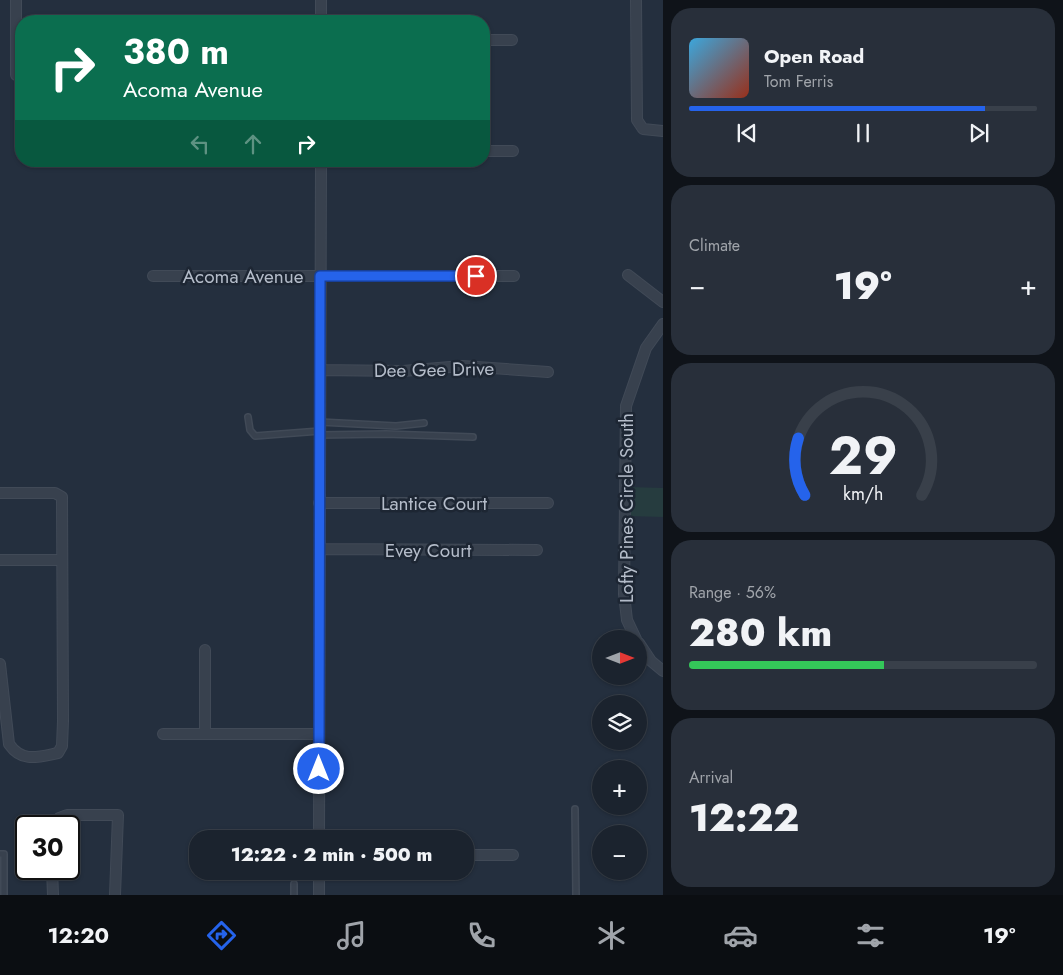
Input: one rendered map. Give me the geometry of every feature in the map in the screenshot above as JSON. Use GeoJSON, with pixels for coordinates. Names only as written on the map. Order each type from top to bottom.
{"type":"FeatureCollection","features":[{"type":"Feature","properties":{"kind":"street"},"geometry":{"type":"LineString","coordinates":[[16,0],[18,15]]}},
{"type":"Feature","properties":{"kind":"street"},"geometry":{"type":"LineString","coordinates":[[321,0],[321,15]]}},
{"type":"Feature","properties":{"kind":"street"},"geometry":{"type":"LineString","coordinates":[[636,0],[637,120],[643,129],[663,131]]}},
{"type":"Feature","properties":{"kind":"street"},"geometry":{"type":"LineString","coordinates":[[490,40],[512,40]]}},
{"type":"Feature","properties":{"kind":"street"},"geometry":{"type":"LineString","coordinates":[[490,151],[513,151]]}},
{"type":"Feature","properties":{"kind":"street"},"geometry":{"type":"LineString","coordinates":[[319,830],[321,167]]}},
{"type":"Feature","properties":{"kind":"street"},"geometry":{"type":"LineString","coordinates":[[628,275],[663,302]]}},
{"type":"Feature","properties":{"kind":"street","name":"Acoma Avenue"},"geometry":{"type":"LineString","coordinates":[[153,276],[514,276]]}},
{"type":"Feature","properties":{"kind":"street","name":"Lofty Pines Circle South"},"geometry":{"type":"LineString","coordinates":[[632,630],[627,620],[624,594],[626,406],[646,348],[663,324]]}},
{"type":"Feature","properties":{"kind":"street","name":"Dee Gee Drive"},"geometry":{"type":"LineString","coordinates":[[320,370],[403,371],[462,366],[548,372]]}},
{"type":"Feature","properties":{"kind":"street"},"geometry":{"type":"LineString","coordinates":[[0,493],[55,493],[62,497],[63,721],[62,746],[58,754],[27,758],[15,752],[10,744],[0,664]]}},
{"type":"Feature","properties":{"kind":"street","name":"Lantice Court"},"geometry":{"type":"LineString","coordinates":[[319,504],[548,503]]}},
{"type":"Feature","properties":{"kind":"street","name":"Evey Court"},"geometry":{"type":"LineString","coordinates":[[320,549],[537,550]]}},
{"type":"Feature","properties":{"kind":"street"},"geometry":{"type":"LineString","coordinates":[[0,560],[62,560]]}},
{"type":"Feature","properties":{"kind":"street"},"geometry":{"type":"LineString","coordinates":[[205,650],[205,734]]}},
{"type":"Feature","properties":{"kind":"street"},"geometry":{"type":"LineString","coordinates":[[648,655],[663,671]]}},
{"type":"Feature","properties":{"kind":"street"},"geometry":{"type":"LineString","coordinates":[[163,734],[319,734]]}},
{"type":"Feature","properties":{"kind":"street"},"geometry":{"type":"LineString","coordinates":[[80,815],[118,815],[115,895]]}},
{"type":"Feature","properties":{"kind":"street"},"geometry":{"type":"LineString","coordinates":[[474,855],[513,855]]}},
{"type":"Feature","properties":{"kind":"street"},"geometry":{"type":"LineString","coordinates":[[52,880],[53,895]]}},
{"type":"Feature","properties":{"kind":"street"},"geometry":{"type":"LineString","coordinates":[[319,880],[319,895]]}},
{"type":"Feature","properties":{"kind":"lane"},"geometry":{"type":"LineString","coordinates":[[248,417],[250,430],[255,436],[320,429],[424,423]]}},
{"type":"Feature","properties":{"kind":"lane"},"geometry":{"type":"LineString","coordinates":[[320,429],[386,434],[473,437]]}},
{"type":"Feature","properties":{"kind":"lane"},"geometry":{"type":"LineString","coordinates":[[575,809],[576,895]]}},
{"type":"Feature","properties":{"kind":"lane"},"geometry":{"type":"LineString","coordinates":[[0,854],[4,854],[2,886],[4,895]]}},
{"type":"Feature","properties":{"kind":"lane"},"geometry":{"type":"LineString","coordinates":[[294,884],[294,895]]}},
{"type":"Feature","properties":{"kind":"green space"},"geometry":{"type":"Polygon","coordinates":[[[629,487],[663,488],[663,517],[628,516],[629,487]]]}},
{"type":"Feature","properties":{"kind":"route"},"geometry":{"type":"LineString","coordinates":[[319,769],[320,276],[476,276]]}}]}
